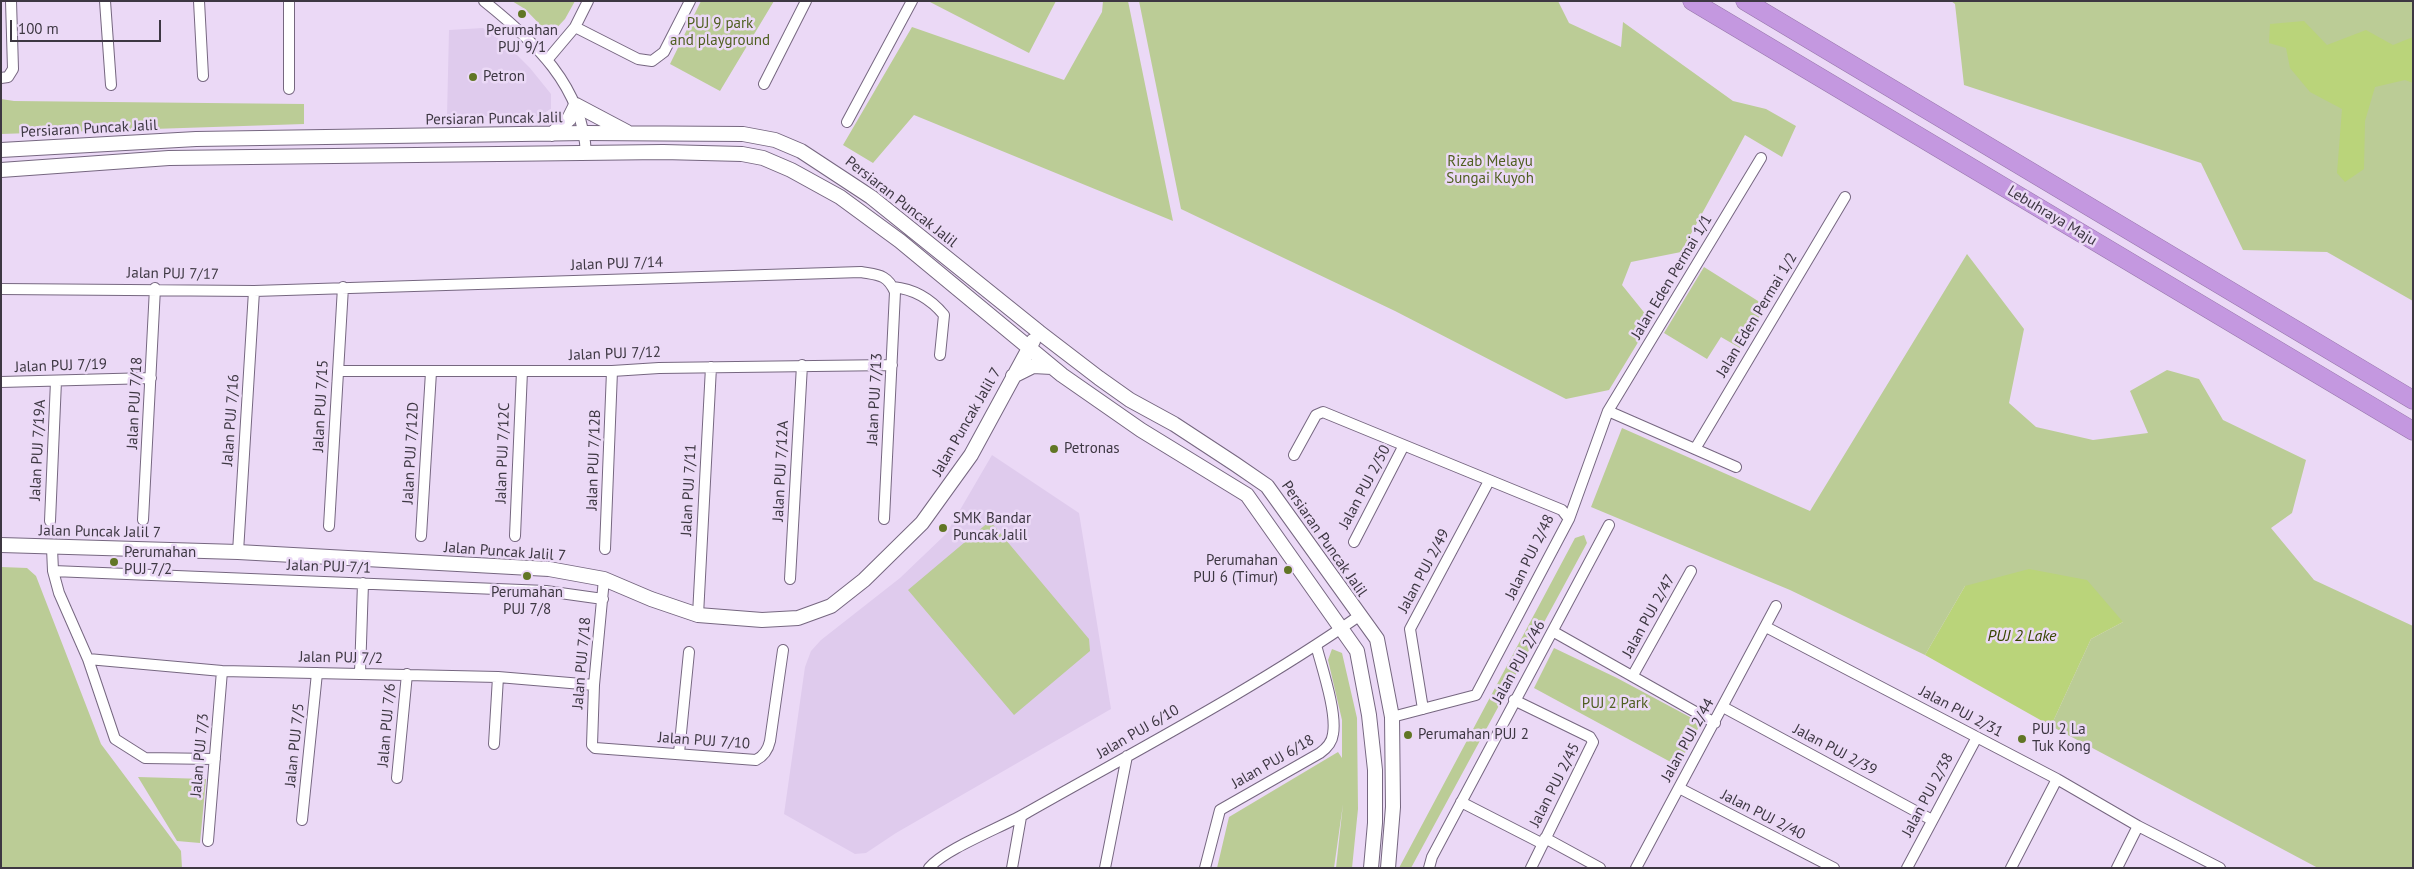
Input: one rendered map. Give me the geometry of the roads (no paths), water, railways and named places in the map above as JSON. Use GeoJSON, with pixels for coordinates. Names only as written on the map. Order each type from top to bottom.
{"type":"FeatureCollection","features":[{"type":"Feature","properties":{"kind":"highway","name":"Lebuhraya Maju"},"geometry":{"type":"LineString","coordinates":[[1692,1],[2413,431]]}},
{"type":"Feature","properties":{"kind":"highway","name":"Lebuhraya Maju"},"geometry":{"type":"LineString","coordinates":[[1745,1],[2413,400]]}},
{"type":"Feature","properties":{"kind":"highway"},"geometry":{"type":"LineString","coordinates":[[2294,360],[2367,415],[2413,444]]}},
{"type":"Feature","properties":{"kind":"highway"},"geometry":{"type":"LineString","coordinates":[[2358,367],[2395,377],[2413,385]]}},
{"type":"Feature","properties":{"kind":"main road"},"geometry":{"type":"LineString","coordinates":[[552,134],[569,119],[576,105],[631,134]]}},
{"type":"Feature","properties":{"kind":"main road","name":"Persiaran Puncak Jalil"},"geometry":{"type":"LineString","coordinates":[[1,150],[196,139],[585,133],[752,134],[775,140],[801,151],[871,197],[1039,332],[1130,400],[1174,424],[1267,486],[1288,512],[1359,616],[1377,639],[1392,718],[1393,808],[1388,868]]}},
{"type":"Feature","properties":{"kind":"main road","name":"Persiaran Puncak Jalil"},"geometry":{"type":"LineString","coordinates":[[1,170],[169,158],[586,154],[742,154],[763,158],[791,170],[840,197],[900,241],[1052,367],[1141,430],[1247,495],[1357,651],[1369,715],[1375,770],[1375,823],[1371,868]]}},
{"type":"Feature","properties":{"kind":"main road"},"geometry":{"type":"LineString","coordinates":[[1006,330],[1015,353],[1012,376]]}},
{"type":"Feature","properties":{"kind":"main road","name":"Jalan Puncak Jalil 7"},"geometry":{"type":"LineString","coordinates":[[1,545],[238,552],[549,569],[604,579],[651,599],[698,615],[762,620],[798,618],[831,606],[864,580],[922,523],[971,455],[1012,376],[1039,332]]}},
{"type":"Feature","properties":{"kind":"main road"},"geometry":{"type":"LineString","coordinates":[[1012,376],[1032,366],[1052,367]]}},
{"type":"Feature","properties":{"kind":"street"},"geometry":{"type":"LineString","coordinates":[[2,79],[13,68],[11,1]]}},
{"type":"Feature","properties":{"kind":"street"},"geometry":{"type":"LineString","coordinates":[[105,1],[111,85]]}},
{"type":"Feature","properties":{"kind":"street"},"geometry":{"type":"LineString","coordinates":[[199,1],[203,76]]}},
{"type":"Feature","properties":{"kind":"street"},"geometry":{"type":"LineString","coordinates":[[289,1],[290,89]]}},
{"type":"Feature","properties":{"kind":"street"},"geometry":{"type":"LineString","coordinates":[[484,1],[519,29],[548,59],[564,81],[576,105],[585,133],[586,154]]}},
{"type":"Feature","properties":{"kind":"street"},"geometry":{"type":"LineString","coordinates":[[548,59],[574,27],[588,1]]}},
{"type":"Feature","properties":{"kind":"street"},"geometry":{"type":"LineString","coordinates":[[574,27],[638,59],[652,61],[664,52],[690,1]]}},
{"type":"Feature","properties":{"kind":"street"},"geometry":{"type":"LineString","coordinates":[[764,84],[806,1]]}},
{"type":"Feature","properties":{"kind":"street"},"geometry":{"type":"LineString","coordinates":[[847,122],[912,1]]}},
{"type":"Feature","properties":{"kind":"street","name":"Jalan Eden Permai 1/1"},"geometry":{"type":"LineString","coordinates":[[1569,519],[1608,411],[1761,158]]}},
{"type":"Feature","properties":{"kind":"street","name":"Jalan Eden Permai 1/2"},"geometry":{"type":"LineString","coordinates":[[1695,449],[1845,197]]}},
{"type":"Feature","properties":{"kind":"street","name":"Jalan PUJ 7/14"},"geometry":{"type":"LineString","coordinates":[[343,288],[861,272],[880,275],[891,284],[909,288],[922,295],[937,307],[944,315],[940,355]]}},
{"type":"Feature","properties":{"kind":"street","name":"Jalan PUJ 7/13"},"geometry":{"type":"LineString","coordinates":[[884,520],[895,292],[891,284]]}},
{"type":"Feature","properties":{"kind":"street","name":"Jalan PUJ 7/17"},"geometry":{"type":"LineString","coordinates":[[1,289],[155,288],[254,291],[343,288]]}},
{"type":"Feature","properties":{"kind":"street","name":"Jalan PUJ 7/18"},"geometry":{"type":"LineString","coordinates":[[143,520],[155,288]]}},
{"type":"Feature","properties":{"kind":"street","name":"Jalan PUJ 7/15"},"geometry":{"type":"LineString","coordinates":[[329,526],[343,288]]}},
{"type":"Feature","properties":{"kind":"street","name":"Jalan PUJ 7/16"},"geometry":{"type":"LineString","coordinates":[[238,552],[254,291]]}},
{"type":"Feature","properties":{"kind":"street","name":"Jalan PUJ 7/12"},"geometry":{"type":"LineString","coordinates":[[338,371],[612,371],[711,367],[892,364]]}},
{"type":"Feature","properties":{"kind":"street","name":"Jalan PUJ 7/12A"},"geometry":{"type":"LineString","coordinates":[[790,579],[802,365]]}},
{"type":"Feature","properties":{"kind":"street","name":"Jalan PUJ 7/11"},"geometry":{"type":"LineString","coordinates":[[698,615],[711,367]]}},
{"type":"Feature","properties":{"kind":"street","name":"Jalan PUJ 7/12C"},"geometry":{"type":"LineString","coordinates":[[514,536],[522,371]]}},
{"type":"Feature","properties":{"kind":"street","name":"Jalan PUJ 7/12B"},"geometry":{"type":"LineString","coordinates":[[605,549],[612,371]]}},
{"type":"Feature","properties":{"kind":"street","name":"Jalan PUJ 7/12D"},"geometry":{"type":"LineString","coordinates":[[421,536],[431,372]]}},
{"type":"Feature","properties":{"kind":"street","name":"Jalan PUJ 7/19"},"geometry":{"type":"LineString","coordinates":[[1,382],[151,378]]}},
{"type":"Feature","properties":{"kind":"street","name":"Jalan PUJ 7/19A"},"geometry":{"type":"LineString","coordinates":[[50,521],[56,381]]}},
{"type":"Feature","properties":{"kind":"street"},"geometry":{"type":"LineString","coordinates":[[1608,411],[1736,467]]}},
{"type":"Feature","properties":{"kind":"street","name":"Jalan PUJ 2/48"},"geometry":{"type":"LineString","coordinates":[[1294,455],[1318,413],[1324,412],[1404,447],[1562,510],[1569,519],[1477,694],[1469,698],[1392,718]]}},
{"type":"Feature","properties":{"kind":"street","name":"Jalan PUJ 2/50"},"geometry":{"type":"LineString","coordinates":[[1354,542],[1404,447]]}},
{"type":"Feature","properties":{"kind":"street","name":"Jalan PUJ 2/49"},"geometry":{"type":"LineString","coordinates":[[1423,709],[1410,628],[1489,481]]}},
{"type":"Feature","properties":{"kind":"street","name":"Jalan PUJ 2/46"},"geometry":{"type":"LineString","coordinates":[[1429,868],[1432,857],[1514,700],[1554,632],[1609,525]]}},
{"type":"Feature","properties":{"kind":"street"},"geometry":{"type":"LineString","coordinates":[[52,548],[53,571],[59,593],[88,659],[115,739],[145,758],[215,758]]}},
{"type":"Feature","properties":{"kind":"street","name":"Jalan PUJ 7/1"},"geometry":{"type":"LineString","coordinates":[[53,571],[546,590],[602,599]]}},
{"type":"Feature","properties":{"kind":"street","name":"Jalan PUJ 2/47"},"geometry":{"type":"LineString","coordinates":[[1633,676],[1691,571]]}},
{"type":"Feature","properties":{"kind":"street","name":"Jalan PUJ 7/18"},"geometry":{"type":"LineString","coordinates":[[594,748],[592,745],[594,685],[604,579]]}},
{"type":"Feature","properties":{"kind":"street"},"geometry":{"type":"LineString","coordinates":[[360,673],[364,583]]}},
{"type":"Feature","properties":{"kind":"street","name":"Jalan PUJ 2/44"},"geometry":{"type":"LineString","coordinates":[[1637,867],[1776,606]]}},
{"type":"Feature","properties":{"kind":"street","name":"Jalan PUJ 6/10"},"geometry":{"type":"LineString","coordinates":[[929,868],[933,863],[1127,756],[1316,645],[1359,616]]}},
{"type":"Feature","properties":{"kind":"street","name":"Jalan PUJ 2/31"},"geometry":{"type":"LineString","coordinates":[[1766,627],[2058,779],[2138,826],[2220,868]]}},
{"type":"Feature","properties":{"kind":"street"},"geometry":{"type":"LineString","coordinates":[[1554,632],[1714,723]]}},
{"type":"Feature","properties":{"kind":"street","name":"Jalan PUJ 6/18"},"geometry":{"type":"LineString","coordinates":[[1205,868],[1220,810],[1320,753],[1331,742],[1334,726],[1329,695],[1316,645]]}},
{"type":"Feature","properties":{"kind":"street","name":"Jalan PUJ 7/10"},"geometry":{"type":"LineString","coordinates":[[594,748],[756,760],[765,754],[770,741],[782,650]]}},
{"type":"Feature","properties":{"kind":"street"},"geometry":{"type":"LineString","coordinates":[[679,754],[689,652]]}},
{"type":"Feature","properties":{"kind":"street","name":"Jalan PUJ 7/2"},"geometry":{"type":"LineString","coordinates":[[88,659],[222,670],[498,677],[594,685]]}},
{"type":"Feature","properties":{"kind":"street","name":"Jalan PUJ 7/3"},"geometry":{"type":"LineString","coordinates":[[208,841],[222,670]]}},
{"type":"Feature","properties":{"kind":"street","name":"Jalan PUJ 7/5"},"geometry":{"type":"LineString","coordinates":[[302,820],[317,673]]}},
{"type":"Feature","properties":{"kind":"street","name":"Jalan PUJ 7/6"},"geometry":{"type":"LineString","coordinates":[[397,778],[407,674]]}},
{"type":"Feature","properties":{"kind":"street"},"geometry":{"type":"LineString","coordinates":[[494,744],[498,677]]}},
{"type":"Feature","properties":{"kind":"street","name":"Jalan PUJ 2/45"},"geometry":{"type":"LineString","coordinates":[[1514,700],[1590,737],[1593,742],[1531,868]]}},
{"type":"Feature","properties":{"kind":"street","name":"Jalan PUJ 2/39"},"geometry":{"type":"LineString","coordinates":[[1723,707],[1932,820]]}},
{"type":"Feature","properties":{"kind":"street","name":"Jalan PUJ 2/38"},"geometry":{"type":"LineString","coordinates":[[1907,868],[1976,737]]}},
{"type":"Feature","properties":{"kind":"street"},"geometry":{"type":"LineString","coordinates":[[1105,868],[1127,756]]}},
{"type":"Feature","properties":{"kind":"street"},"geometry":{"type":"LineString","coordinates":[[2011,868],[2058,779]]}},
{"type":"Feature","properties":{"kind":"street","name":"Jalan PUJ 2/40"},"geometry":{"type":"LineString","coordinates":[[1679,788],[1834,868]]}},
{"type":"Feature","properties":{"kind":"street"},"geometry":{"type":"LineString","coordinates":[[1461,802],[1600,868]]}},
{"type":"Feature","properties":{"kind":"street"},"geometry":{"type":"LineString","coordinates":[[1012,868],[1021,816]]}},
{"type":"Feature","properties":{"kind":"street"},"geometry":{"type":"LineString","coordinates":[[2117,868],[2138,826]]}},
{"type":"Feature","properties":{"kind":"water"},"geometry":{"type":"Polygon","coordinates":[[[2304,21],[2327,45],[2366,30],[2393,45],[2413,37],[2413,83],[2405,80],[2375,87],[2365,121],[2364,169],[2345,182],[2337,173],[2342,109],[2310,92],[2290,68],[2286,48],[2269,43],[2270,24],[2304,21]]]}},
{"type":"Feature","properties":{"kind":"water","name":"PUJ 2 Lake"},"geometry":{"type":"Polygon","coordinates":[[[2029,569],[2087,580],[2123,622],[2091,639],[2051,726],[1925,655],[1965,586],[2029,569]]]}},
{"type":"Feature","properties":{"kind":"place","name":"Perumahan PUJ 9/1"},"geometry":{"type":"Point","coordinates":[522,14]}},
{"type":"Feature","properties":{"kind":"place","name":"Petron"},"geometry":{"type":"Point","coordinates":[473,77]}},
{"type":"Feature","properties":{"kind":"place","name":"Petronas"},"geometry":{"type":"Point","coordinates":[1054,449]}},
{"type":"Feature","properties":{"kind":"place","name":"SMK Bandar Puncak Jalil"},"geometry":{"type":"Point","coordinates":[943,528]}},
{"type":"Feature","properties":{"kind":"place","name":"Perumahan PUJ 7/2"},"geometry":{"type":"Point","coordinates":[114,562]}},
{"type":"Feature","properties":{"kind":"place","name":"Perumahan PUJ 6 (Timur)"},"geometry":{"type":"Point","coordinates":[1288,570]}},
{"type":"Feature","properties":{"kind":"place","name":"Perumahan PUJ 7/8"},"geometry":{"type":"Point","coordinates":[527,576]}},
{"type":"Feature","properties":{"kind":"place","name":"Perumahan PUJ 2"},"geometry":{"type":"Point","coordinates":[1408,735]}},
{"type":"Feature","properties":{"kind":"place","name":"PUJ 2 La Tuk Kong"},"geometry":{"type":"Point","coordinates":[2022,739]}},
{"type":"Feature","properties":{"kind":"park label","name":"PUJ 9 park and playground"},"geometry":{"type":"Point","coordinates":[720,32]}},
{"type":"Feature","properties":{"kind":"park label","name":"Rizab Melayu Sungai Kuyoh"},"geometry":{"type":"Point","coordinates":[1490,170]}},
{"type":"Feature","properties":{"kind":"park label","name":"PUJ 2 Park"},"geometry":{"type":"Point","coordinates":[1615,704]}}]}
